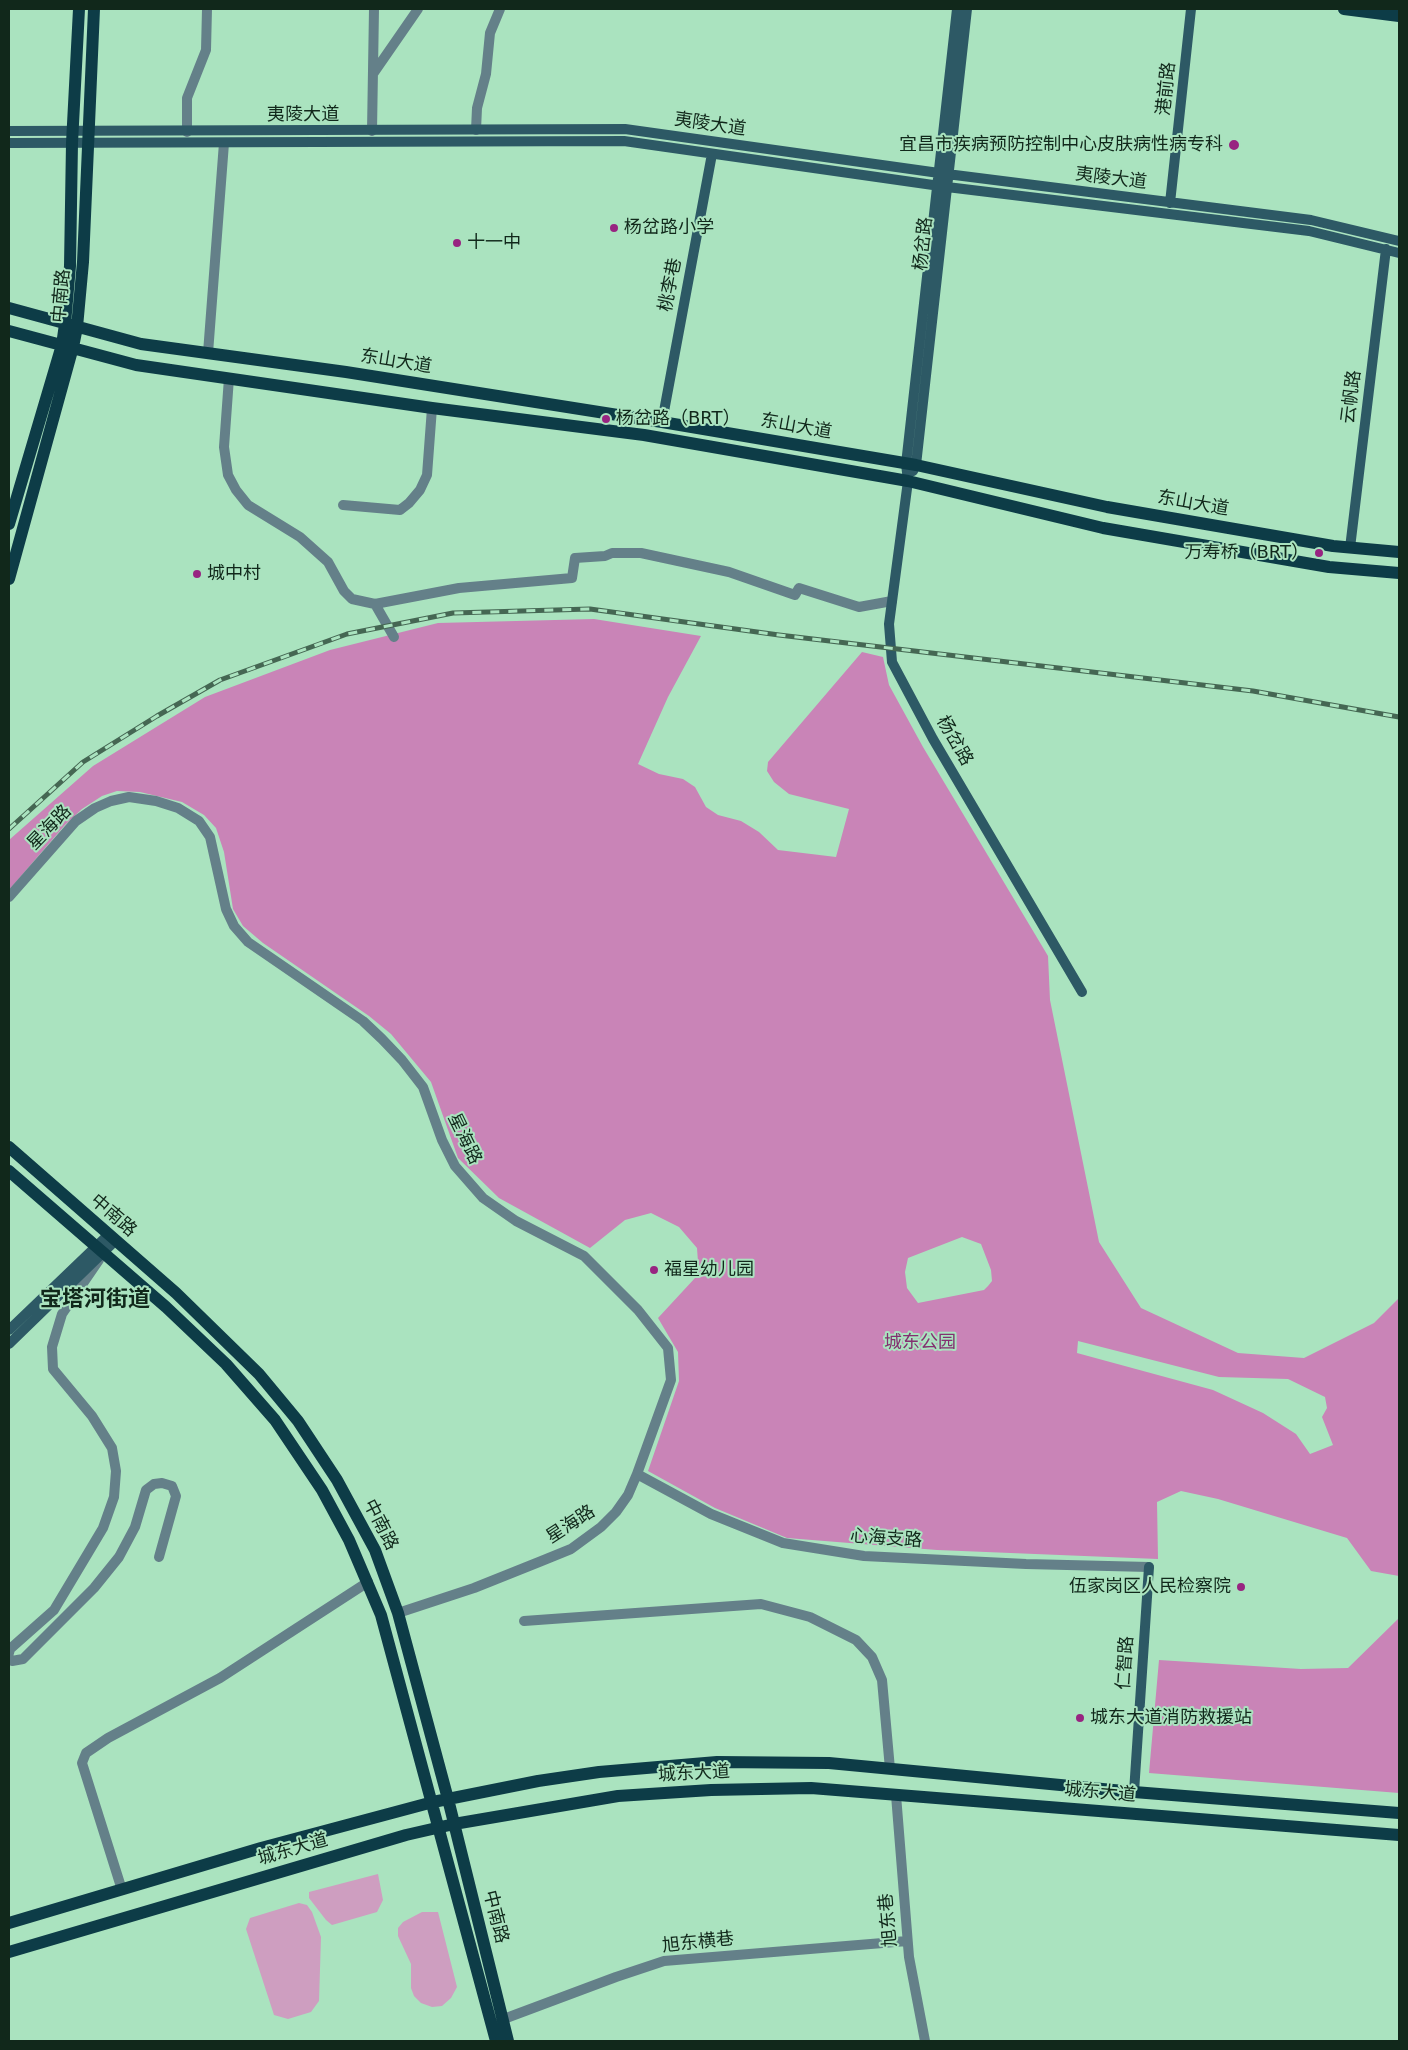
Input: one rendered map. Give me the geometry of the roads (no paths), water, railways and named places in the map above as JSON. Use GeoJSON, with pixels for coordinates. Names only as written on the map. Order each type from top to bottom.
{"type":"FeatureCollection","features":[{"type":"Feature","properties":{"kind":"main road","name":"中南路"},"geometry":{"type":"LineString","coordinates":[[71,325],[72,137],[80,9]]}},
{"type":"Feature","properties":{"kind":"main road","name":"中南路"},"geometry":{"type":"LineString","coordinates":[[9,579],[68,346],[83,262],[94,9]]}},
{"type":"Feature","properties":{"kind":"main road","name":"杨岔路"},"geometry":{"type":"LineString","coordinates":[[956,9],[942,186],[911,464],[889,624],[892,662],[933,739],[1082,992]]}},
{"type":"Feature","properties":{"kind":"main road","name":"杨岔路"},"geometry":{"type":"LineString","coordinates":[[943,174],[968,9]]}},
{"type":"Feature","properties":{"kind":"main road","name":"港前路"},"geometry":{"type":"LineString","coordinates":[[1170,203],[1191,9]]}},
{"type":"Feature","properties":{"kind":"main road"},"geometry":{"type":"LineString","coordinates":[[1344,9],[1399,16]]}},
{"type":"Feature","properties":{"kind":"main road","name":"夷陵大道"},"geometry":{"type":"LineString","coordinates":[[87,138],[187,132],[625,129],[943,174],[1311,220],[1399,242]]}},
{"type":"Feature","properties":{"kind":"main road","name":"夷陵大道"},"geometry":{"type":"LineString","coordinates":[[9,132],[87,138],[224,143],[624,141],[942,186],[1309,231],[1399,253]]}},
{"type":"Feature","properties":{"kind":"main road","name":"夷陵大道"},"geometry":{"type":"LineString","coordinates":[[9,143],[72,137]]}},
{"type":"Feature","properties":{"kind":"main road","name":"桃李巷"},"geometry":{"type":"LineString","coordinates":[[662,422],[712,154]]}},
{"type":"Feature","properties":{"kind":"main road","name":"云帆路"},"geometry":{"type":"LineString","coordinates":[[1350,548],[1386,249]]}},
{"type":"Feature","properties":{"kind":"main road","name":"东山大道"},"geometry":{"type":"LineString","coordinates":[[9,308],[141,344],[346,372],[662,422],[911,464],[1107,507],[1350,548],[1399,552]]}},
{"type":"Feature","properties":{"kind":"main road","name":"东山大道"},"geometry":{"type":"LineString","coordinates":[[9,331],[136,365],[432,408],[644,435],[908,481],[1103,528],[1330,567],[1399,572]]}},
{"type":"Feature","properties":{"kind":"main road","name":"中南路"},"geometry":{"type":"LineString","coordinates":[[9,524],[68,346]]}},
{"type":"Feature","properties":{"kind":"main road","name":"中南路"},"geometry":{"type":"LineString","coordinates":[[9,1147],[215,1329],[260,1374],[321,1454],[375,1550],[398,1613],[448,1799],[508,2041]]}},
{"type":"Feature","properties":{"kind":"main road","name":"中南路"},"geometry":{"type":"LineString","coordinates":[[9,1171],[166,1307],[226,1364],[275,1420],[322,1490],[368,1582],[381,1615],[496,2041]]}},
{"type":"Feature","properties":{"kind":"main road"},"geometry":{"type":"LineString","coordinates":[[9,1344],[111,1238]]}},
{"type":"Feature","properties":{"kind":"main road"},"geometry":{"type":"LineString","coordinates":[[9,1330],[99,1250]]}},
{"type":"Feature","properties":{"kind":"main road","name":"仁智路"},"geometry":{"type":"LineString","coordinates":[[1134,1792],[1148,1567]]}},
{"type":"Feature","properties":{"kind":"main road","name":"城东大道"},"geometry":{"type":"LineString","coordinates":[[9,1923],[261,1848],[433,1802],[538,1781],[599,1772],[717,1762],[820,1763],[1134,1792],[1399,1813]]}},
{"type":"Feature","properties":{"kind":"main road","name":"城东大道"},"geometry":{"type":"LineString","coordinates":[[9,1952],[439,1827],[618,1796],[676,1792],[811,1788],[1399,1835]]}},
{"type":"Feature","properties":{"kind":"street"},"geometry":{"type":"LineString","coordinates":[[187,132],[187,98],[206,50],[207,9]]}},
{"type":"Feature","properties":{"kind":"street"},"geometry":{"type":"LineString","coordinates":[[372,131],[374,9]]}},
{"type":"Feature","properties":{"kind":"street"},"geometry":{"type":"LineString","coordinates":[[373,74],[418,9]]}},
{"type":"Feature","properties":{"kind":"street"},"geometry":{"type":"LineString","coordinates":[[476,130],[477,108],[486,74],[490,33],[500,9]]}},
{"type":"Feature","properties":{"kind":"street"},"geometry":{"type":"LineString","coordinates":[[208,353],[224,143]]}},
{"type":"Feature","properties":{"kind":"street"},"geometry":{"type":"LineString","coordinates":[[228,378],[224,447],[228,475],[236,490],[248,504],[300,537],[328,562],[344,591],[352,599],[375,604],[459,588],[572,578],[575,558],[605,556],[612,553],[641,553],[729,572],[795,595],[799,588],[859,607],[892,601]]}},
{"type":"Feature","properties":{"kind":"street"},"geometry":{"type":"LineString","coordinates":[[343,504],[400,510],[410,502],[420,490],[427,475],[432,408]]}},
{"type":"Feature","properties":{"kind":"street"},"geometry":{"type":"LineString","coordinates":[[375,604],[394,637]]}},
{"type":"Feature","properties":{"kind":"street","name":"星海路"},"geometry":{"type":"LineString","coordinates":[[9,897],[76,821],[111,800],[129,798],[156,802],[178,808],[199,821],[210,837],[226,909],[234,926],[248,942],[363,1022],[382,1039],[402,1060],[423,1087],[442,1140],[455,1166],[483,1198],[516,1221],[584,1256],[638,1310],[668,1348],[671,1380],[637,1474],[628,1495],[601,1528],[571,1548],[474,1588],[398,1613]]}},
{"type":"Feature","properties":{"kind":"street"},"geometry":{"type":"LineString","coordinates":[[9,1653],[10,1648],[54,1610],[103,1528],[114,1497],[116,1471],[112,1448],[92,1416],[53,1369],[52,1347],[62,1314],[99,1250]]}},
{"type":"Feature","properties":{"kind":"street","name":"心海支路"},"geometry":{"type":"LineString","coordinates":[[637,1474],[711,1514],[783,1543],[864,1556],[1026,1564],[1148,1567]]}},
{"type":"Feature","properties":{"kind":"street"},"geometry":{"type":"LineString","coordinates":[[9,1658],[12,1662],[22,1659],[94,1588],[119,1558],[134,1527],[146,1490],[154,1484],[172,1486],[176,1496],[159,1557]]}},
{"type":"Feature","properties":{"kind":"street"},"geometry":{"type":"LineString","coordinates":[[122,1890],[82,1763],[86,1754],[108,1738],[220,1678],[368,1582]]}},
{"type":"Feature","properties":{"kind":"street"},"geometry":{"type":"LineString","coordinates":[[524,1622],[761,1604],[810,1617],[856,1640],[872,1657],[882,1680],[890,1769]]}},
{"type":"Feature","properties":{"kind":"street","name":"旭东巷"},"geometry":{"type":"LineString","coordinates":[[896,1795],[907,1941],[924,2041]]}},
{"type":"Feature","properties":{"kind":"street","name":"旭东横巷"},"geometry":{"type":"LineString","coordinates":[[502,2020],[616,1976],[664,1961],[907,1941]]}},
{"type":"Feature","properties":{"kind":"railway"},"geometry":{"type":"LineString","coordinates":[[9,829],[83,762],[220,680],[347,634],[453,613],[590,609],[779,635],[1253,691],[1399,717]]}},
{"type":"Feature","properties":{"kind":"place","name":"宜昌市疾病预防控制中心皮肤病性病专科"},"geometry":{"type":"Point","coordinates":[1234,145]}},
{"type":"Feature","properties":{"kind":"place","name":"杨岔路小学"},"geometry":{"type":"Point","coordinates":[614,228]}},
{"type":"Feature","properties":{"kind":"place","name":"十一中"},"geometry":{"type":"Point","coordinates":[457,243]}},
{"type":"Feature","properties":{"kind":"place","name":"杨岔路（BRT）"},"geometry":{"type":"Point","coordinates":[606,419]}},
{"type":"Feature","properties":{"kind":"place","name":"万寿桥（BRT）"},"geometry":{"type":"Point","coordinates":[1319,553]}},
{"type":"Feature","properties":{"kind":"place","name":"城中村"},"geometry":{"type":"Point","coordinates":[197,574]}},
{"type":"Feature","properties":{"kind":"place","name":"福星幼儿园"},"geometry":{"type":"Point","coordinates":[654,1270]}},
{"type":"Feature","properties":{"kind":"place","name":"伍家岗区人民检察院"},"geometry":{"type":"Point","coordinates":[1241,1587]}},
{"type":"Feature","properties":{"kind":"place","name":"城东大道消防救援站"},"geometry":{"type":"Point","coordinates":[1080,1718]}},
{"type":"Feature","properties":{"kind":"district","name":"宝塔河街道"},"geometry":{"type":"Point","coordinates":[95,1300]}},
{"type":"Feature","properties":{"kind":"park label","name":"城东公园"},"geometry":{"type":"Point","coordinates":[920,1343]}}]}
